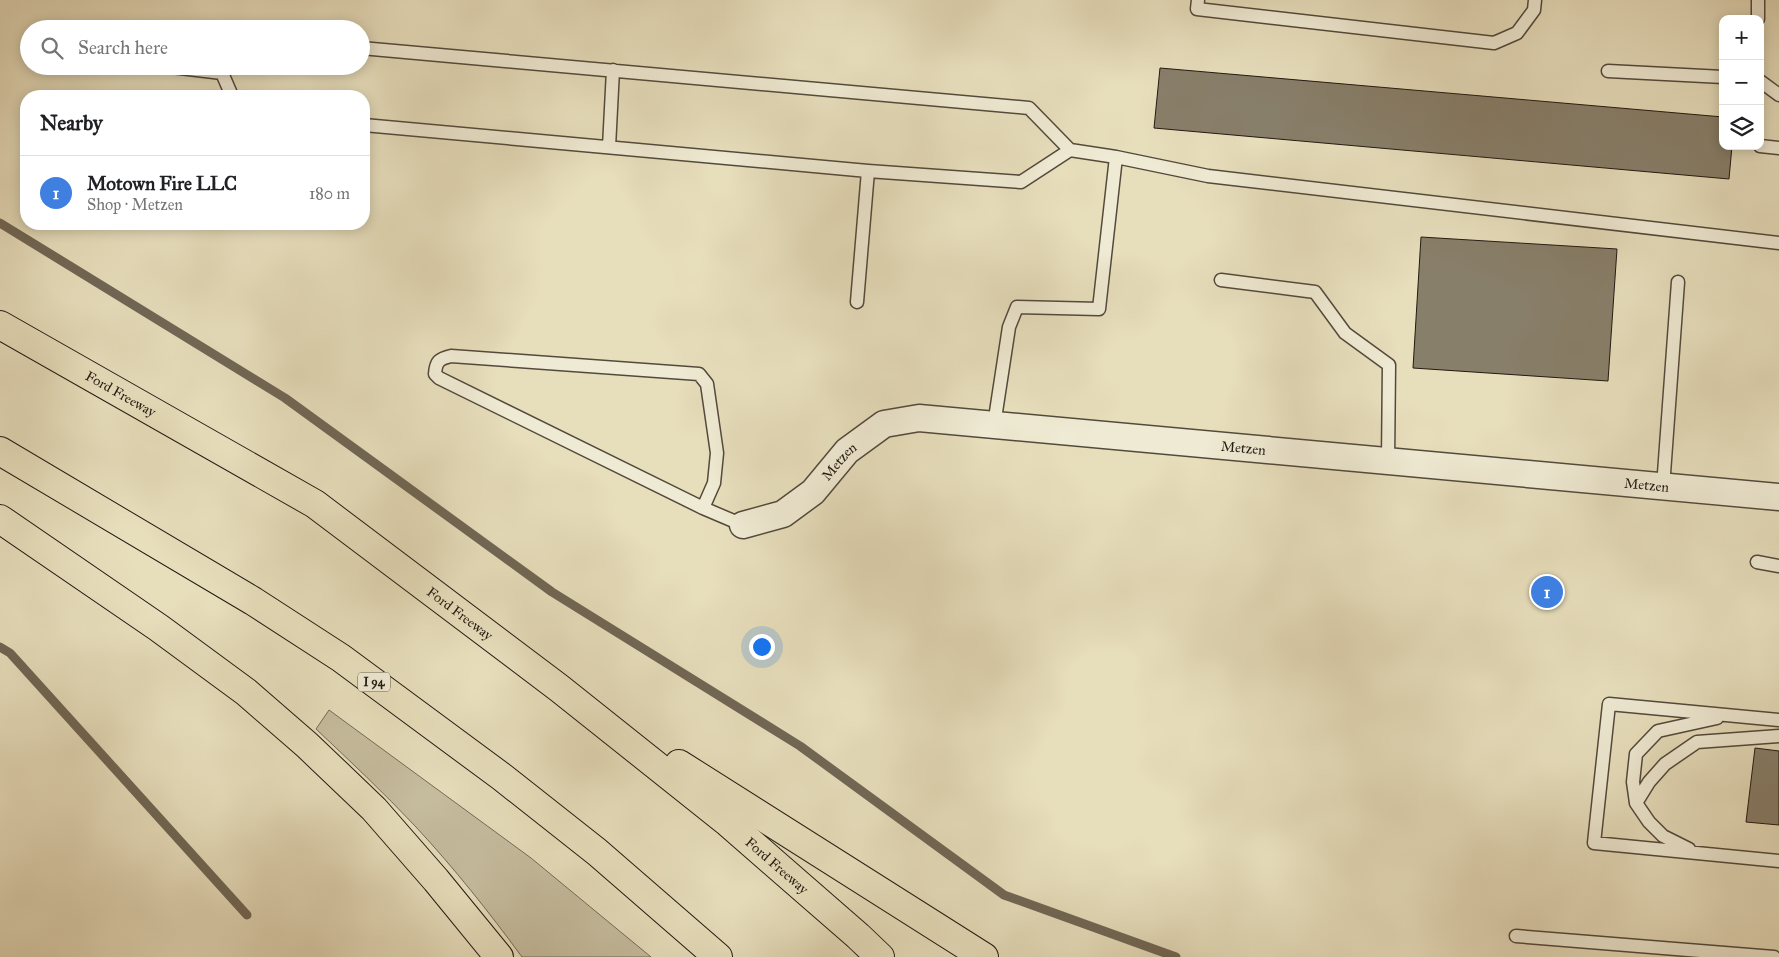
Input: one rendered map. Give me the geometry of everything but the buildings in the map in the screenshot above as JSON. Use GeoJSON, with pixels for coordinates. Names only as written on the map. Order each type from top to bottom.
{"type":"FeatureCollection","features":[{"type":"Feature","properties":{"kind":"highway","name":"Ford Freeway"},"geometry":{"type":"LineString","coordinates":[[0,325],[315,504],[559,688],[726,821],[880,957]]}},
{"type":"Feature","properties":{"kind":"highway","name":"I 94"},"geometry":{"type":"LineString","coordinates":[[0,450],[253,601],[341,658],[502,777],[597,852],[718,957]]}},
{"type":"Feature","properties":{"kind":"highway"},"geometry":{"type":"LineString","coordinates":[[0,519],[158,628],[246,692],[307,745],[374,809],[436,880],[499,957]]}},
{"type":"Feature","properties":{"kind":"highway"},"geometry":{"type":"LineString","coordinates":[[559,688],[984,957]]}},
{"type":"Feature","properties":{"kind":"street","name":"Metzen"},"geometry":{"type":"LineString","coordinates":[[742,525],[783,514],[813,492],[847,451],[884,424],[919,418],[1779,497]]}},
{"type":"Feature","properties":{"kind":"lane"},"geometry":{"type":"LineString","coordinates":[[1198,0],[1197,9],[1494,43],[1517,33],[1534,10],[1535,0]]}},
{"type":"Feature","properties":{"kind":"lane"},"geometry":{"type":"LineString","coordinates":[[1758,0],[1758,15]]}},
{"type":"Feature","properties":{"kind":"lane"},"geometry":{"type":"LineString","coordinates":[[370,49],[1029,108],[1070,150],[1116,157],[1208,176],[1779,243]]}},
{"type":"Feature","properties":{"kind":"lane"},"geometry":{"type":"LineString","coordinates":[[609,147],[613,70]]}},
{"type":"Feature","properties":{"kind":"lane"},"geometry":{"type":"LineString","coordinates":[[1608,72],[1719,77]]}},
{"type":"Feature","properties":{"kind":"lane"},"geometry":{"type":"LineString","coordinates":[[226,75],[230,90]]}},
{"type":"Feature","properties":{"kind":"lane"},"geometry":{"type":"LineString","coordinates":[[1764,84],[1779,94]]}},
{"type":"Feature","properties":{"kind":"lane"},"geometry":{"type":"LineString","coordinates":[[370,126],[868,171],[1021,182],[1070,150]]}},
{"type":"Feature","properties":{"kind":"lane"},"geometry":{"type":"LineString","coordinates":[[1764,146],[1779,148]]}},
{"type":"Feature","properties":{"kind":"lane"},"geometry":{"type":"LineString","coordinates":[[994,425],[1009,327],[1017,308],[1098,309],[1116,157]]}},
{"type":"Feature","properties":{"kind":"lane"},"geometry":{"type":"LineString","coordinates":[[857,302],[868,171]]}},
{"type":"Feature","properties":{"kind":"lane"},"geometry":{"type":"LineString","coordinates":[[1221,280],[1315,292],[1345,333],[1389,365],[1388,462]]}},
{"type":"Feature","properties":{"kind":"lane"},"geometry":{"type":"LineString","coordinates":[[1662,487],[1678,282]]}},
{"type":"Feature","properties":{"kind":"lane"},"geometry":{"type":"LineString","coordinates":[[702,508],[714,483],[717,453],[707,384],[699,374],[451,356],[440,359],[436,364],[436,374],[439,378],[702,508],[742,525]]}},
{"type":"Feature","properties":{"kind":"lane"},"geometry":{"type":"LineString","coordinates":[[1757,562],[1779,566]]}},
{"type":"Feature","properties":{"kind":"lane"},"geometry":{"type":"LineString","coordinates":[[1779,720],[1609,704],[1594,843],[1779,861]]}},
{"type":"Feature","properties":{"kind":"lane"},"geometry":{"type":"LineString","coordinates":[[1698,853],[1663,836],[1649,822],[1636,802],[1633,782],[1636,754],[1658,731],[1729,715]]}},
{"type":"Feature","properties":{"kind":"lane"},"geometry":{"type":"LineString","coordinates":[[1636,802],[1649,782],[1665,764],[1697,742],[1779,736]]}},
{"type":"Feature","properties":{"kind":"lane"},"geometry":{"type":"LineString","coordinates":[[1516,936],[1774,957]]}},
{"type":"Feature","properties":{"kind":"shaded area"},"geometry":{"type":"Polygon","coordinates":[[[329,710],[531,858],[651,957],[522,957],[471,891],[404,814],[316,729],[329,710]]]}},
{"type":"Feature","properties":{"kind":"waterway"},"geometry":{"type":"LineString","coordinates":[[0,223],[285,398],[552,592],[800,746],[1004,895],[1176,957]]}},
{"type":"Feature","properties":{"kind":"waterway"},"geometry":{"type":"LineString","coordinates":[[0,647],[10,653],[247,915]]}},
{"type":"Feature","properties":{"kind":"place","name":"Motown Fire LLC"},"geometry":{"type":"Point","coordinates":[1547,592]}}]}
